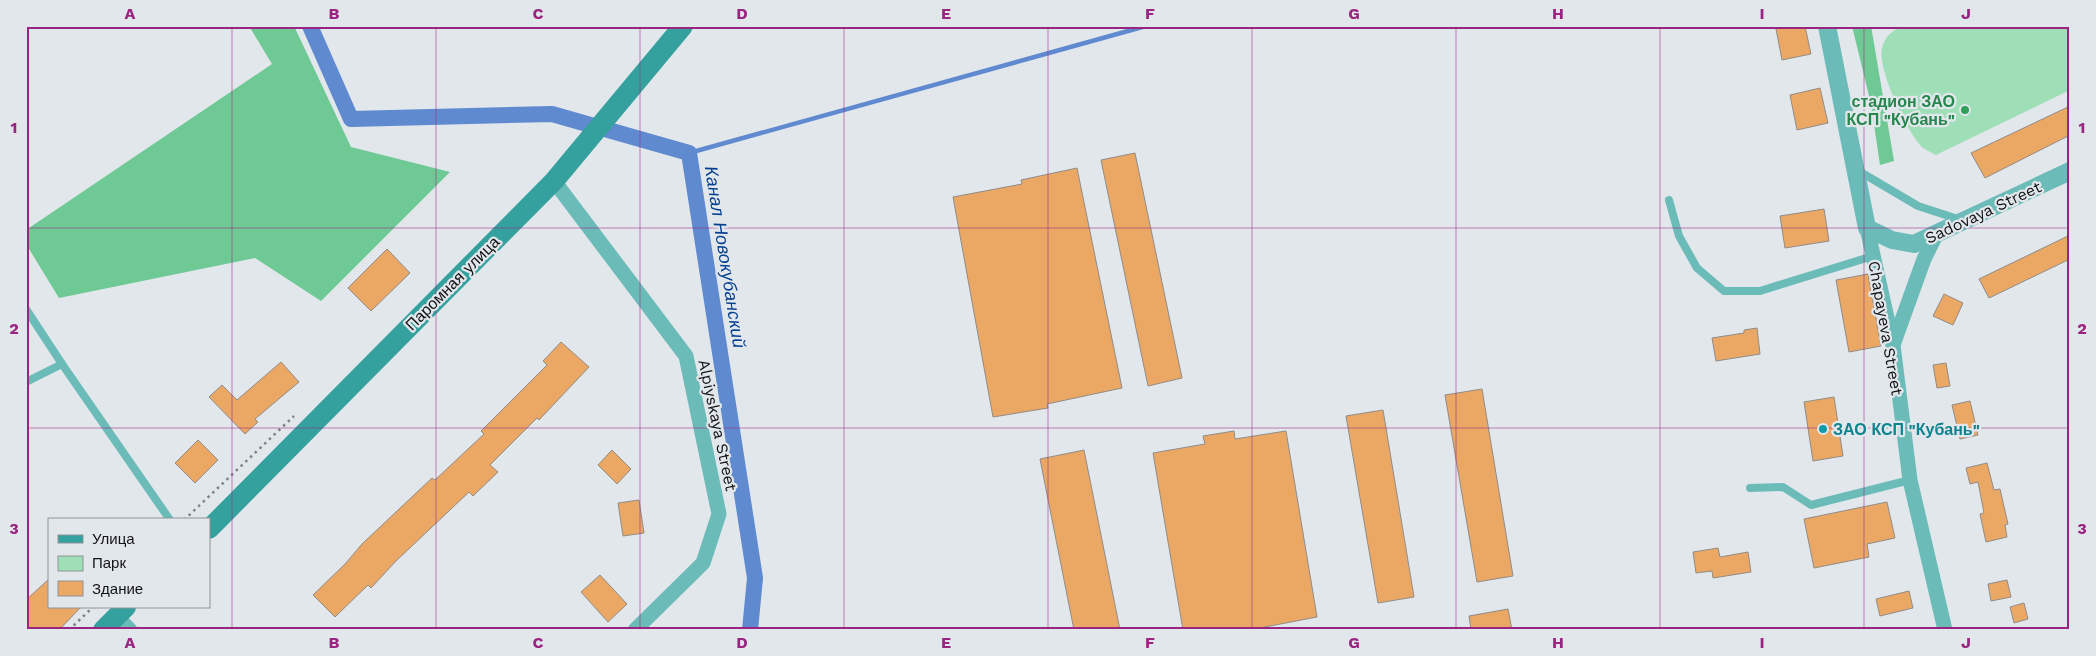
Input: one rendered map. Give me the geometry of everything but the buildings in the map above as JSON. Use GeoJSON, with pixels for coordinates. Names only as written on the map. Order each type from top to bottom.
{"type":"FeatureCollection","features":[{"type":"Feature","properties":{"kind":"main road","name":"Паромная улица"},"geometry":{"type":"LineString","coordinates":[[210,528],[560,173],[683,26]]}},
{"type":"Feature","properties":{"kind":"street","name":"Chapayeva Street"},"geometry":{"type":"LineString","coordinates":[[1827,26],[1867,228],[1893,345],[1910,480],[1944,630]]}},
{"type":"Feature","properties":{"kind":"street","name":"Sadovaya Street"},"geometry":{"type":"LineString","coordinates":[[1867,228],[1892,240],[1914,244],[2070,171]]}},
{"type":"Feature","properties":{"kind":"street","name":"Alpiyskaya Street"},"geometry":{"type":"LineString","coordinates":[[560,173],[686,356],[719,514],[703,563],[635,630]]}},
{"type":"Feature","properties":{"kind":"street"},"geometry":{"type":"LineString","coordinates":[[1893,345],[1924,259],[1937,232]]}},
{"type":"Feature","properties":{"kind":"lane"},"geometry":{"type":"LineString","coordinates":[[1856,169],[1918,206],[1963,221]]}},
{"type":"Feature","properties":{"kind":"lane"},"geometry":{"type":"LineString","coordinates":[[1669,200],[1679,236],[1697,268],[1724,291],[1760,292],[1874,256]]}},
{"type":"Feature","properties":{"kind":"lane"},"geometry":{"type":"LineString","coordinates":[[26,309],[169,518]]}},
{"type":"Feature","properties":{"kind":"lane"},"geometry":{"type":"LineString","coordinates":[[26,382],[62,364]]}},
{"type":"Feature","properties":{"kind":"lane"},"geometry":{"type":"LineString","coordinates":[[1750,488],[1783,487],[1811,505],[1910,480]]}},
{"type":"Feature","properties":{"kind":"path"},"geometry":{"type":"LineString","coordinates":[[69,630],[92,608]]}},
{"type":"Feature","properties":{"kind":"green space"},"geometry":{"type":"Polygon","coordinates":[[[249,26],[294,26],[351,147],[450,172],[321,301],[255,258],[59,298],[26,244],[26,230],[272,64],[249,26]]]}},
{"type":"Feature","properties":{"kind":"green space"},"geometry":{"type":"Polygon","coordinates":[[[1852,26],[1871,26],[1894,161],[1880,165],[1871,104],[1852,26]]]}},
{"type":"Feature","properties":{"kind":"green space","name":"стадион ЗАО КСП \"Кубань\""},"geometry":{"type":"Polygon","coordinates":[[[1902,26],[2070,26],[2070,90],[1936,155],[1922,147],[1907,126],[1888,84],[1884,70],[1882,58],[1883,44],[1889,34],[1902,26]]]}},
{"type":"Feature","properties":{"kind":"waterway","name":"Канал Новокубанский"},"geometry":{"type":"LineString","coordinates":[[310,26],[351,119],[552,114],[689,153],[755,578],[750,630]]}},
{"type":"Feature","properties":{"kind":"waterway"},"geometry":{"type":"LineString","coordinates":[[689,153],[1146,26]]}},
{"type":"Feature","properties":{"kind":"place","name":"стадион ЗАО КСП \"Кубань\""},"geometry":{"type":"Point","coordinates":[1965,110]}},
{"type":"Feature","properties":{"kind":"place","name":"ЗАО КСП \"Кубань\""},"geometry":{"type":"Point","coordinates":[1823,429]}}]}
